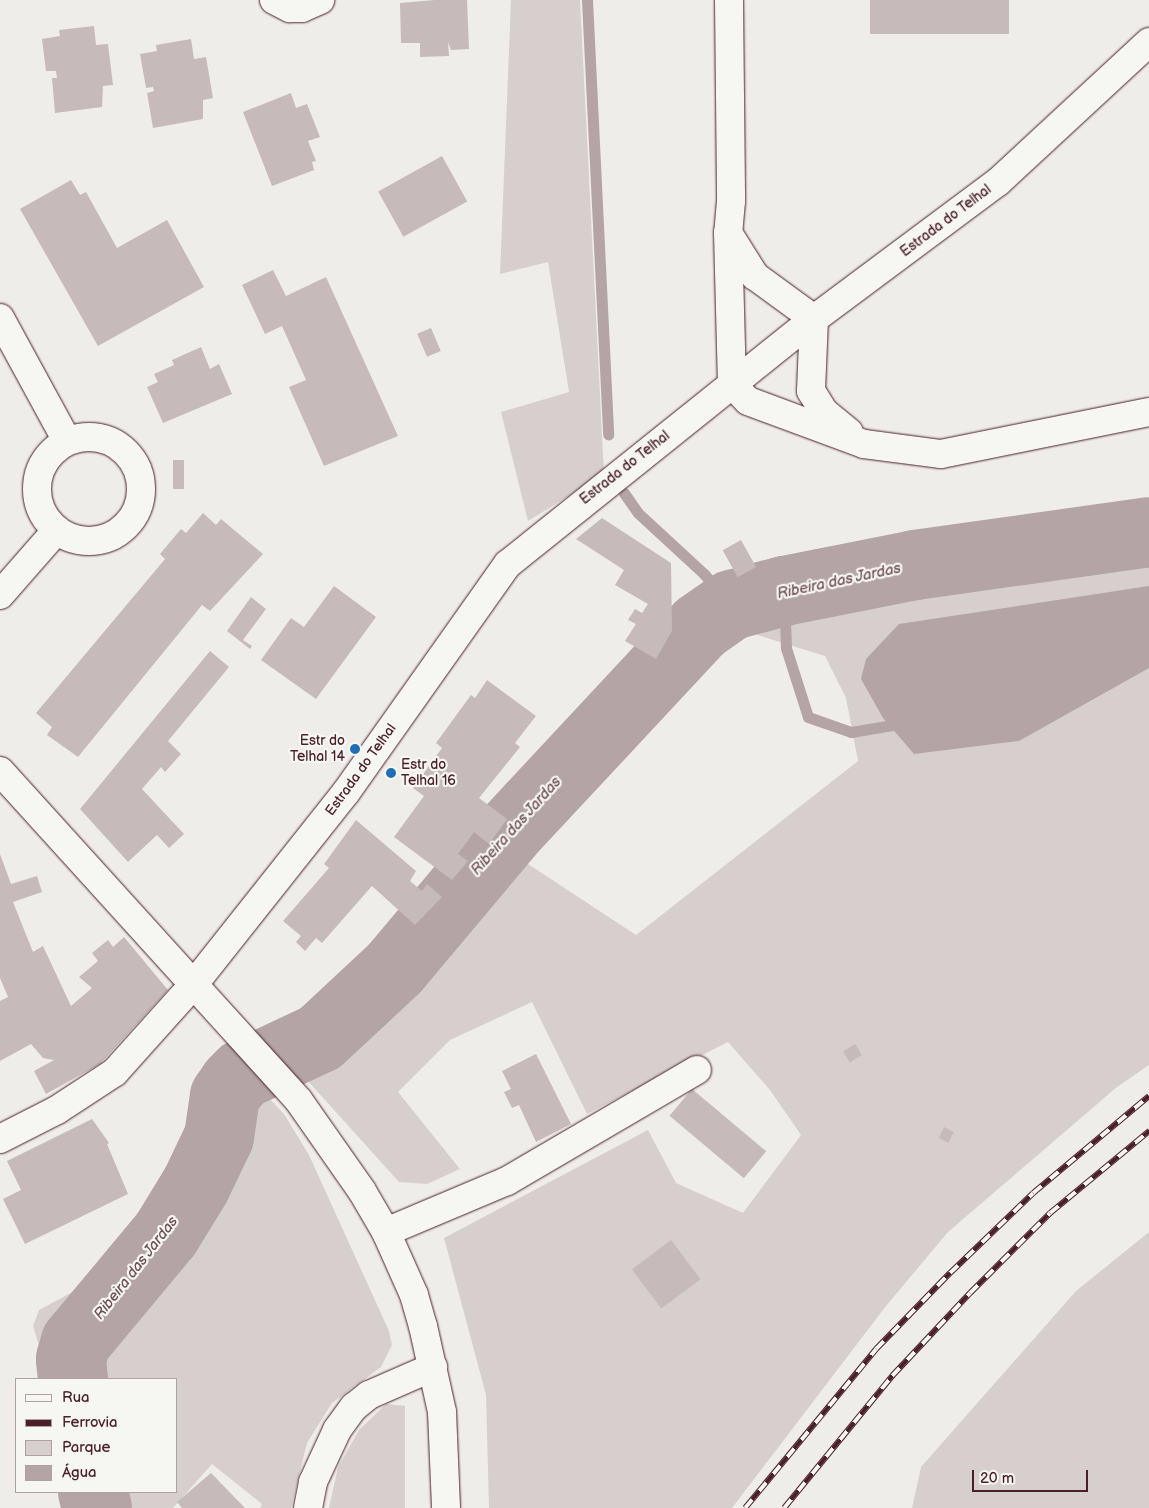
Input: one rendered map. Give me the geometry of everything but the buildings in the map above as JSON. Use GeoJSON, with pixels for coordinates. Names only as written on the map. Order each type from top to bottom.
{"type":"FeatureCollection","features":[{"type":"Feature","properties":{"kind":"street"},"geometry":{"type":"LineString","coordinates":[[274,0],[290,8],[302,8],[320,0]]}},
{"type":"Feature","properties":{"kind":"street"},"geometry":{"type":"LineString","coordinates":[[729,0],[732,201],[728,233],[732,384],[748,401],[864,444],[940,454],[1149,412]]}},
{"type":"Feature","properties":{"kind":"street","name":"Estrada do Telhal"},"geometry":{"type":"LineString","coordinates":[[0,1139],[57,1110],[115,1072],[194,984],[347,791],[508,564],[814,319],[998,182],[1149,42]]}},
{"type":"Feature","properties":{"kind":"street"},"geometry":{"type":"LineString","coordinates":[[728,233],[755,276],[814,319],[811,391],[824,412],[864,444]]}},
{"type":"Feature","properties":{"kind":"street"},"geometry":{"type":"LineString","coordinates":[[0,318],[67,441]]}},
{"type":"Feature","properties":{"kind":"street"},"geometry":{"type":"LineString","coordinates":[[83,437],[101,438],[116,444],[130,455],[138,470],[142,487],[140,504],[132,520],[120,532],[105,540],[88,542],[71,539],[56,530],[44,517],[38,500],[36,483],[42,466],[52,452],[67,441],[83,437]]}},
{"type":"Feature","properties":{"kind":"street"},"geometry":{"type":"LineString","coordinates":[[0,595],[56,530]]}},
{"type":"Feature","properties":{"kind":"street"},"geometry":{"type":"LineString","coordinates":[[0,771],[299,1101],[386,1232],[414,1295],[433,1367],[442,1412],[446,1508]]}},
{"type":"Feature","properties":{"kind":"street"},"geometry":{"type":"LineString","coordinates":[[386,1232],[507,1181],[697,1070]]}},
{"type":"Feature","properties":{"kind":"street"},"geometry":{"type":"LineString","coordinates":[[308,1508],[313,1482],[336,1430],[354,1407],[369,1395],[433,1367]]}},
{"type":"Feature","properties":{"kind":"green space"},"geometry":{"type":"Polygon","coordinates":[[[511,0],[580,0],[604,474],[528,521],[501,412],[569,392],[548,262],[500,274],[511,0]]]}},
{"type":"Feature","properties":{"kind":"green space"},"geometry":{"type":"Polygon","coordinates":[[[1149,515],[1149,1065],[1117,1087],[948,1232],[886,1306],[732,1508],[489,1508],[486,1395],[444,1238],[648,1130],[676,1183],[743,1213],[801,1135],[770,1090],[728,1042],[587,1114],[532,1002],[450,1040],[398,1092],[460,1169],[427,1184],[399,1182],[269,1038],[313,1022],[373,966],[696,614],[786,577],[1149,515]],[[738,629],[522,860],[636,935],[858,761],[846,698],[825,656],[738,629]]]}},
{"type":"Feature","properties":{"kind":"green space"},"geometry":{"type":"Polygon","coordinates":[[[222,1048],[284,1114],[309,1155],[389,1331],[392,1345],[381,1367],[332,1403],[307,1443],[291,1508],[260,1508],[262,1504],[212,1464],[173,1508],[73,1508],[71,1493],[178,1493],[178,1378],[49,1378],[33,1326],[39,1310],[93,1281],[155,1203],[222,1048]]]}},
{"type":"Feature","properties":{"kind":"green space"},"geometry":{"type":"Polygon","coordinates":[[[1149,1232],[1149,1508],[912,1508],[921,1467],[1076,1291],[1149,1232]]]}},
{"type":"Feature","properties":{"kind":"green space"},"geometry":{"type":"Polygon","coordinates":[[[386,1404],[405,1406],[405,1508],[329,1508],[338,1467],[359,1430],[386,1404]]]}},
{"type":"Feature","properties":{"kind":"water"},"geometry":{"type":"Polygon","coordinates":[[[1149,586],[1149,668],[1019,741],[914,754],[883,718],[861,679],[866,659],[899,624],[1149,586]]]}},
{"type":"Feature","properties":{"kind":"waterway"},"geometry":{"type":"LineString","coordinates":[[587,0],[608,434]]}},
{"type":"Feature","properties":{"kind":"waterway"},"geometry":{"type":"LineString","coordinates":[[624,493],[638,513],[704,574],[732,605]]}},
{"type":"Feature","properties":{"kind":"waterway","name":"Ribeira das Jardas"},"geometry":{"type":"LineString","coordinates":[[73,1378],[71,1359],[76,1342],[166,1234],[196,1185],[219,1137],[225,1096],[234,1083],[243,1074],[320,1038],[395,968],[509,832],[700,627],[732,605],[784,591],[915,565],[1149,532]]}},
{"type":"Feature","properties":{"kind":"waterway"},"geometry":{"type":"LineString","coordinates":[[784,591],[786,648],[808,717],[851,732],[905,723]]}},
{"type":"Feature","properties":{"kind":"waterway","name":"Ribeira das Jardas"},"geometry":{"type":"LineString","coordinates":[[93,1493],[97,1508]]}},
{"type":"Feature","properties":{"kind":"railway"},"geometry":{"type":"LineString","coordinates":[[745,1508],[876,1349],[950,1273],[1033,1193],[1149,1096]]}},
{"type":"Feature","properties":{"kind":"railway"},"geometry":{"type":"LineString","coordinates":[[784,1508],[892,1376],[970,1293],[1050,1213],[1149,1131]]}},
{"type":"Feature","properties":{"kind":"place","name":"Estr do Telhal 14"},"geometry":{"type":"Point","coordinates":[355,749]}},
{"type":"Feature","properties":{"kind":"place","name":"Estr do Telhal 16"},"geometry":{"type":"Point","coordinates":[391,773]}}]}
